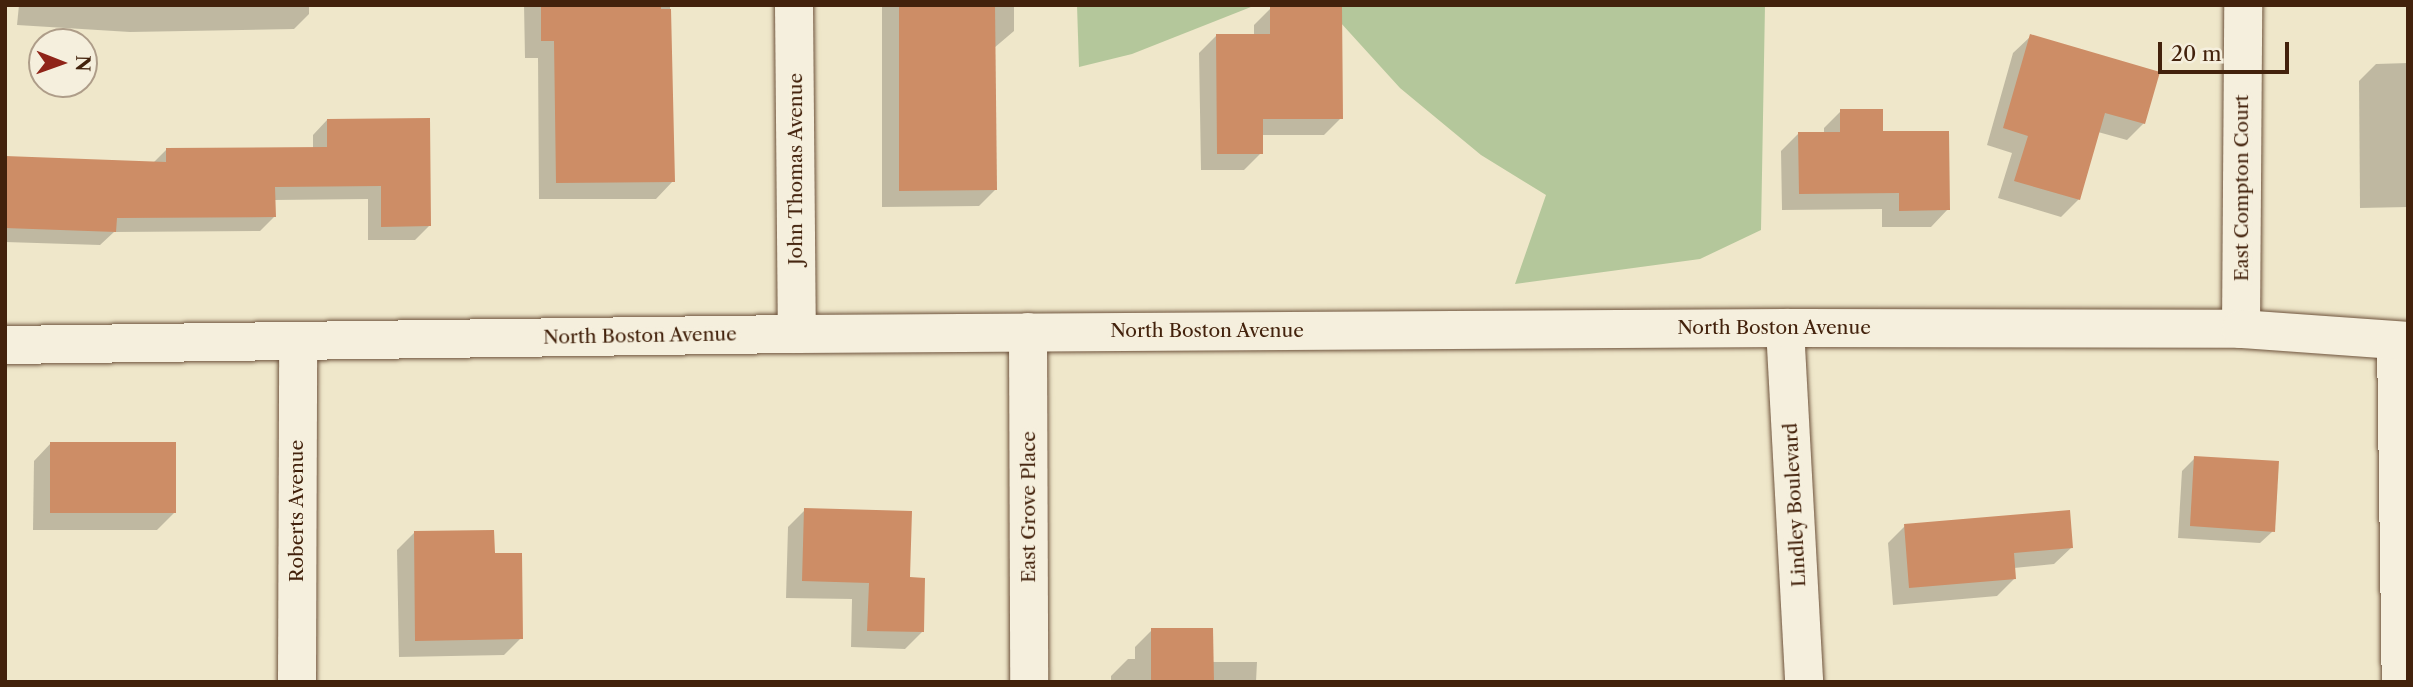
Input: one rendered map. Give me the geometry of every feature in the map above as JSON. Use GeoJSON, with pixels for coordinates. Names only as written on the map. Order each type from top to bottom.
{"type":"FeatureCollection","features":[{"type":"Feature","properties":{"kind":"street","name":"John Thomas Avenue"},"geometry":{"type":"LineString","coordinates":[[794,5],[797,334]]}},
{"type":"Feature","properties":{"kind":"street","name":"East Compton Court"},"geometry":{"type":"LineString","coordinates":[[2241,329],[2243,5]]}},
{"type":"Feature","properties":{"kind":"street","name":"North Boston Avenue"},"geometry":{"type":"LineString","coordinates":[[5,345],[797,334],[1785,328],[2241,329],[2402,342]]}},
{"type":"Feature","properties":{"kind":"street","name":"Lindley Boulevard"},"geometry":{"type":"LineString","coordinates":[[1785,328],[1804,682]]}},
{"type":"Feature","properties":{"kind":"street","name":"East Grove Place"},"geometry":{"type":"LineString","coordinates":[[1028,332],[1029,682]]}},
{"type":"Feature","properties":{"kind":"street","name":"Roberts Avenue"},"geometry":{"type":"LineString","coordinates":[[297,682],[298,341]]}},
{"type":"Feature","properties":{"kind":"street"},"geometry":{"type":"LineString","coordinates":[[2401,682],[2402,342]]}},
{"type":"Feature","properties":{"kind":"green space"},"geometry":{"type":"Polygon","coordinates":[[[1077,5],[1256,5],[1132,54],[1079,67],[1077,5]]]}},
{"type":"Feature","properties":{"kind":"green space"},"geometry":{"type":"Polygon","coordinates":[[[1263,5],[1765,5],[1761,230],[1700,259],[1515,284],[1546,195],[1481,155],[1400,88],[1340,22],[1263,5]]]}},
{"type":"Feature","properties":{"kind":"building"},"geometry":{"type":"Polygon","coordinates":[[[541,5],[661,5],[661,9],[671,9],[675,182],[556,183],[554,41],[541,41],[541,5]]]}},
{"type":"Feature","properties":{"kind":"building"},"geometry":{"type":"Polygon","coordinates":[[[899,5],[995,5],[997,190],[899,191],[899,5]]]}},
{"type":"Feature","properties":{"kind":"building"},"geometry":{"type":"Polygon","coordinates":[[[1270,6],[1342,6],[1343,119],[1263,119],[1263,154],[1217,154],[1216,34],[1270,34],[1270,6]]]}},
{"type":"Feature","properties":{"kind":"building"},"geometry":{"type":"Polygon","coordinates":[[[2030,34],[2160,72],[2145,124],[2105,113],[2080,200],[2014,181],[2028,136],[2003,128],[2030,34]]]}},
{"type":"Feature","properties":{"kind":"building"},"geometry":{"type":"Polygon","coordinates":[[[1840,109],[1883,109],[1883,131],[1949,131],[1950,210],[1899,211],[1899,193],[1799,194],[1798,132],[1840,132],[1840,109]]]}},
{"type":"Feature","properties":{"kind":"building"},"geometry":{"type":"Polygon","coordinates":[[[430,118],[431,226],[381,227],[381,186],[275,187],[276,217],[117,218],[116,232],[5,228],[5,156],[166,162],[166,148],[327,147],[327,119],[430,118]]]}},
{"type":"Feature","properties":{"kind":"building"},"geometry":{"type":"Polygon","coordinates":[[[50,442],[176,442],[176,513],[50,513],[50,442]]]}},
{"type":"Feature","properties":{"kind":"building"},"geometry":{"type":"Polygon","coordinates":[[[2194,456],[2279,461],[2275,532],[2190,526],[2194,456]]]}},
{"type":"Feature","properties":{"kind":"building"},"geometry":{"type":"Polygon","coordinates":[[[804,508],[912,511],[910,577],[925,578],[924,632],[867,631],[869,583],[802,581],[804,508]]]}},
{"type":"Feature","properties":{"kind":"building"},"geometry":{"type":"Polygon","coordinates":[[[2070,510],[2073,548],[2014,553],[2016,579],[1909,588],[1904,524],[2070,510]]]}},
{"type":"Feature","properties":{"kind":"building"},"geometry":{"type":"Polygon","coordinates":[[[494,530],[495,553],[522,553],[523,639],[415,641],[414,531],[494,530]]]}},
{"type":"Feature","properties":{"kind":"building"},"geometry":{"type":"Polygon","coordinates":[[[1151,628],[1213,628],[1214,682],[1151,682],[1151,628]]]}}]}
